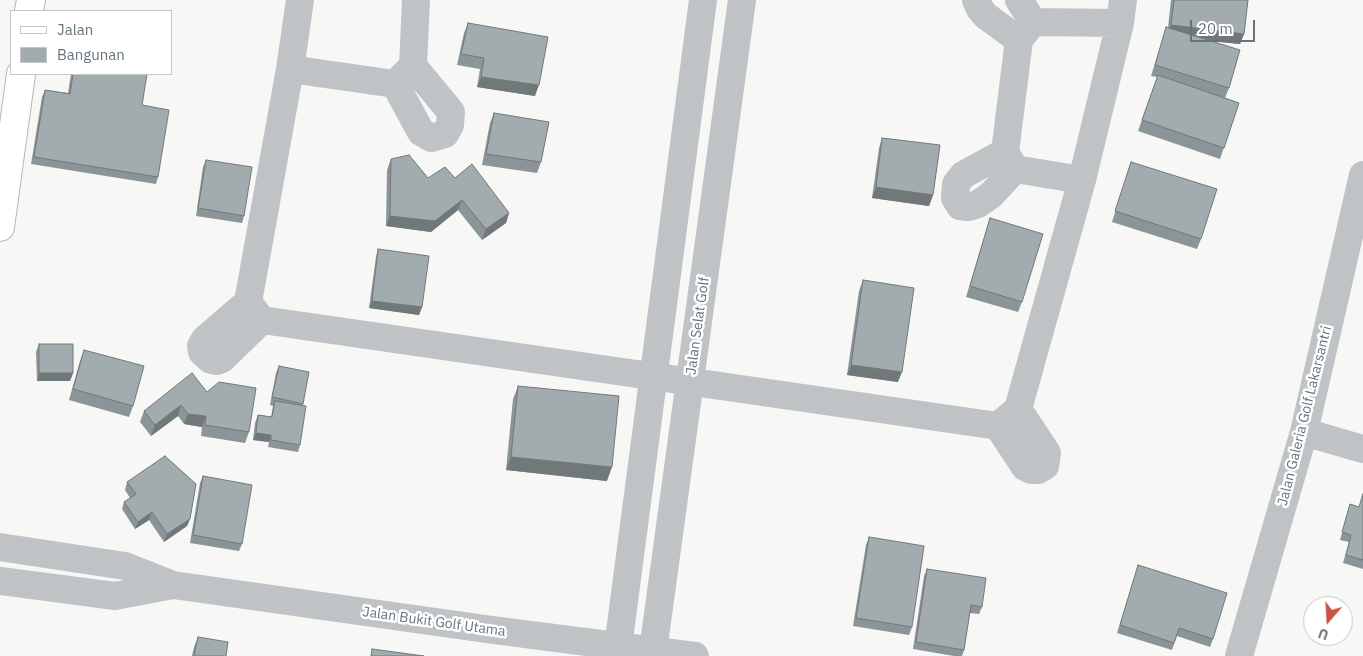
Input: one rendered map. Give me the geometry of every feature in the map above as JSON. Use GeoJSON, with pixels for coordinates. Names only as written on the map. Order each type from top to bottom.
{"type":"FeatureCollection","features":[{"type":"Feature","properties":{"kind":"main road"},"geometry":{"type":"LineString","coordinates":[[0,227],[21,75]]}},
{"type":"Feature","properties":{"kind":"street"},"geometry":{"type":"LineString","coordinates":[[300,0],[255,311],[654,375],[1008,418],[1082,180],[1122,12],[1024,21],[986,16],[976,0]]}},
{"type":"Feature","properties":{"kind":"street"},"geometry":{"type":"LineString","coordinates":[[290,69],[404,75],[416,0]]}},
{"type":"Feature","properties":{"kind":"street"},"geometry":{"type":"LineString","coordinates":[[621,652],[654,375],[703,0]]}},
{"type":"Feature","properties":{"kind":"street","name":"Jalan Selat Golf"},"geometry":{"type":"LineString","coordinates":[[652,654],[742,0]]}},
{"type":"Feature","properties":{"kind":"street"},"geometry":{"type":"LineString","coordinates":[[1024,21],[1010,160],[1082,180]]}},
{"type":"Feature","properties":{"kind":"street","name":"Jalan Galeria Golf Lakarsantri"},"geometry":{"type":"LineString","coordinates":[[1239,656],[1304,432],[1363,175]]}},
{"type":"Feature","properties":{"kind":"street"},"geometry":{"type":"LineString","coordinates":[[1304,432],[1363,449]]}},
{"type":"Feature","properties":{"kind":"street","name":"Jalan Bukit Golf Utama"},"geometry":{"type":"LineString","coordinates":[[0,547],[125,566],[173,584],[621,652],[695,656]]}},
{"type":"Feature","properties":{"kind":"street","name":"Jalan Bukit Golf Utama"},"geometry":{"type":"LineString","coordinates":[[0,581],[115,596],[173,584]]}},
{"type":"Feature","properties":{"kind":"building"},"geometry":{"type":"Polygon","coordinates":[[[1174,0],[1248,0],[1244,34],[1171,25],[1174,0]]]}},
{"type":"Feature","properties":{"kind":"building"},"geometry":{"type":"Polygon","coordinates":[[[468,23],[548,37],[539,85],[481,77],[484,58],[461,54],[468,23]]]}},
{"type":"Feature","properties":{"kind":"building"},"geometry":{"type":"Polygon","coordinates":[[[1166,27],[1240,50],[1229,88],[1155,65],[1166,27]]]}},
{"type":"Feature","properties":{"kind":"building"},"geometry":{"type":"Polygon","coordinates":[[[73,75],[147,75],[142,105],[169,110],[158,177],[34,157],[45,90],[70,94],[73,75]]]}},
{"type":"Feature","properties":{"kind":"building"},"geometry":{"type":"Polygon","coordinates":[[[1158,75],[1239,103],[1224,148],[1142,120],[1158,75]]]}},
{"type":"Feature","properties":{"kind":"building"},"geometry":{"type":"Polygon","coordinates":[[[494,113],[549,122],[541,162],[486,154],[494,113]]]}},
{"type":"Feature","properties":{"kind":"building"},"geometry":{"type":"Polygon","coordinates":[[[882,138],[940,145],[933,195],[876,187],[882,138]]]}},
{"type":"Feature","properties":{"kind":"building"},"geometry":{"type":"Polygon","coordinates":[[[409,155],[428,178],[445,167],[455,178],[472,164],[509,213],[486,229],[462,200],[435,221],[390,216],[391,159],[409,155]]]}},
{"type":"Feature","properties":{"kind":"building"},"geometry":{"type":"Polygon","coordinates":[[[206,160],[252,167],[244,216],[198,208],[206,160]]]}},
{"type":"Feature","properties":{"kind":"building"},"geometry":{"type":"Polygon","coordinates":[[[1131,162],[1217,189],[1201,239],[1115,211],[1131,162]]]}},
{"type":"Feature","properties":{"kind":"building"},"geometry":{"type":"Polygon","coordinates":[[[990,218],[1043,234],[1022,302],[970,286],[990,218]]]}},
{"type":"Feature","properties":{"kind":"building"},"geometry":{"type":"Polygon","coordinates":[[[378,249],[429,256],[422,307],[372,301],[378,249]]]}},
{"type":"Feature","properties":{"kind":"building"},"geometry":{"type":"Polygon","coordinates":[[[863,280],[914,288],[902,372],[851,365],[863,280]]]}},
{"type":"Feature","properties":{"kind":"building"},"geometry":{"type":"Polygon","coordinates":[[[39,344],[73,344],[73,373],[39,373],[39,344]]]}},
{"type":"Feature","properties":{"kind":"building"},"geometry":{"type":"Polygon","coordinates":[[[84,350],[144,366],[133,406],[73,389],[84,350]]]}},
{"type":"Feature","properties":{"kind":"building"},"geometry":{"type":"Polygon","coordinates":[[[279,366],[309,372],[303,404],[272,397],[279,366]]]}},
{"type":"Feature","properties":{"kind":"building"},"geometry":{"type":"Polygon","coordinates":[[[192,373],[207,392],[219,382],[256,388],[249,432],[205,425],[206,416],[188,414],[181,405],[155,425],[144,411],[192,373]]]}},
{"type":"Feature","properties":{"kind":"building"},"geometry":{"type":"Polygon","coordinates":[[[518,386],[619,396],[612,467],[511,457],[518,386]]]}},
{"type":"Feature","properties":{"kind":"building"},"geometry":{"type":"Polygon","coordinates":[[[275,401],[306,406],[300,445],[271,440],[271,435],[256,433],[258,415],[272,417],[275,401]]]}},
{"type":"Feature","properties":{"kind":"building"},"geometry":{"type":"Polygon","coordinates":[[[165,456],[196,484],[190,519],[167,534],[152,512],[138,522],[124,502],[136,494],[127,482],[165,456]]]}},
{"type":"Feature","properties":{"kind":"building"},"geometry":{"type":"Polygon","coordinates":[[[203,476],[252,485],[242,544],[193,535],[203,476]]]}},
{"type":"Feature","properties":{"kind":"building"},"geometry":{"type":"Polygon","coordinates":[[[1363,494],[1363,560],[1346,555],[1351,535],[1342,532],[1350,504],[1359,507],[1363,494]]]}},
{"type":"Feature","properties":{"kind":"building"},"geometry":{"type":"Polygon","coordinates":[[[869,537],[924,546],[912,627],[856,618],[869,537]]]}},
{"type":"Feature","properties":{"kind":"building"},"geometry":{"type":"Polygon","coordinates":[[[1138,565],[1227,593],[1213,639],[1179,628],[1174,643],[1120,625],[1138,565]]]}},
{"type":"Feature","properties":{"kind":"building"},"geometry":{"type":"Polygon","coordinates":[[[927,569],[986,578],[982,607],[971,605],[964,650],[916,642],[927,569]]]}},
{"type":"Feature","properties":{"kind":"building"},"geometry":{"type":"Polygon","coordinates":[[[198,637],[228,642],[226,656],[194,656],[198,637]]]}},
{"type":"Feature","properties":{"kind":"building"},"geometry":{"type":"Polygon","coordinates":[[[372,649],[424,656],[371,656],[372,649]]]}}]}
